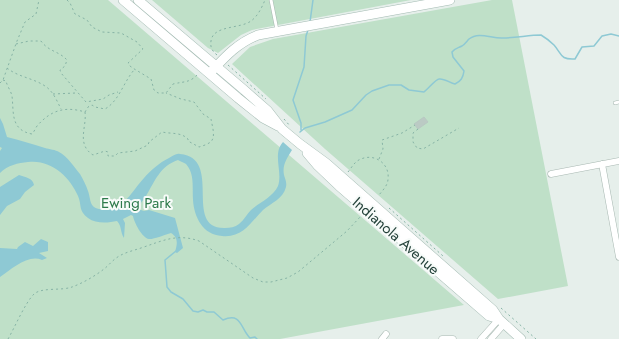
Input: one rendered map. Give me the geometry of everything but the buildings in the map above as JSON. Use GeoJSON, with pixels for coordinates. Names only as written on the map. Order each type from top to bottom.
{"type":"FeatureCollection","features":[{"type":"Feature","properties":{"kind":"main road","name":"Indianola Avenue"},"geometry":{"type":"LineString","coordinates":[[123,0],[268,111],[282,129],[300,144],[318,166],[339,186],[489,316],[501,322],[521,339]]}},
{"type":"Feature","properties":{"kind":"main road","name":"Indianola Avenue"},"geometry":{"type":"LineString","coordinates":[[138,0],[213,70]]}},
{"type":"Feature","properties":{"kind":"main road"},"geometry":{"type":"LineString","coordinates":[[213,70],[236,46],[248,39],[277,31],[317,23],[450,0]]}},
{"type":"Feature","properties":{"kind":"street"},"geometry":{"type":"LineString","coordinates":[[551,174],[619,161]]}},
{"type":"Feature","properties":{"kind":"street"},"geometry":{"type":"LineString","coordinates":[[602,164],[619,257]]}},
{"type":"Feature","properties":{"kind":"street"},"geometry":{"type":"LineString","coordinates":[[481,339],[501,322]]}},
{"type":"Feature","properties":{"kind":"street"},"geometry":{"type":"LineString","coordinates":[[491,339],[501,322]]}},
{"type":"Feature","properties":{"kind":"street"},"geometry":{"type":"LineString","coordinates":[[442,339],[453,339]]}},
{"type":"Feature","properties":{"kind":"lane"},"geometry":{"type":"LineString","coordinates":[[271,0],[277,31]]}},
{"type":"Feature","properties":{"kind":"lane"},"geometry":{"type":"LineString","coordinates":[[615,103],[619,102]]}},
{"type":"Feature","properties":{"kind":"path"},"geometry":{"type":"LineString","coordinates":[[0,83],[3,80],[25,22],[36,14],[39,0]]}},
{"type":"Feature","properties":{"kind":"path"},"geometry":{"type":"LineString","coordinates":[[66,0],[70,3],[75,14],[87,20],[92,27],[102,32],[121,33],[137,42],[143,49],[128,63],[131,67],[151,79],[154,90],[158,93],[166,93],[194,102],[203,114],[211,119],[214,134],[212,140],[209,143],[199,147],[188,141],[188,139],[183,135],[162,132],[149,142],[148,145],[135,151],[108,156],[108,152],[105,151],[93,155],[88,153],[84,144],[85,112],[88,107],[92,105],[95,108],[104,109],[110,106],[117,99],[127,78],[134,70]]}},
{"type":"Feature","properties":{"kind":"path"},"geometry":{"type":"LineString","coordinates":[[219,56],[213,52],[211,46],[212,37],[214,34],[220,30],[241,26],[251,21],[259,14],[265,0]]}},
{"type":"Feature","properties":{"kind":"path"},"geometry":{"type":"LineString","coordinates":[[16,44],[29,41],[41,41],[49,50],[62,55],[67,60],[65,66],[60,70],[61,73],[86,102],[103,99],[120,91]]}},
{"type":"Feature","properties":{"kind":"path"},"geometry":{"type":"LineString","coordinates":[[7,68],[21,76],[46,86],[61,110]]}},
{"type":"Feature","properties":{"kind":"path"},"geometry":{"type":"LineString","coordinates":[[166,93],[173,84],[187,82],[200,73]]}},
{"type":"Feature","properties":{"kind":"path"},"geometry":{"type":"LineString","coordinates":[[3,80],[6,81],[7,87],[12,94],[14,119],[19,128],[26,133],[34,133],[36,127],[50,113],[64,109],[75,109],[85,112]]}},
{"type":"Feature","properties":{"kind":"path"},"geometry":{"type":"LineString","coordinates":[[53,95],[77,92]]}},
{"type":"Feature","properties":{"kind":"path"},"geometry":{"type":"LineString","coordinates":[[379,160],[383,149],[382,140],[402,133],[415,125]]}},
{"type":"Feature","properties":{"kind":"path"},"geometry":{"type":"LineString","coordinates":[[418,129],[413,134],[413,142],[417,148],[423,149],[459,128]]}},
{"type":"Feature","properties":{"kind":"path"},"geometry":{"type":"LineString","coordinates":[[347,172],[361,159],[370,157],[385,164],[388,174],[387,184],[379,195]]}},
{"type":"Feature","properties":{"kind":"path"},"geometry":{"type":"LineString","coordinates":[[8,339],[29,301],[38,292],[66,289],[74,286],[105,269],[116,258],[123,254],[162,240],[190,238],[199,241],[253,278],[263,282],[271,282],[287,278],[298,272],[361,216]]}},
{"type":"Feature","properties":{"kind":"green space","name":"Ewing Park"},"geometry":{"type":"Polygon","coordinates":[[[0,0],[108,0],[464,305],[280,339],[0,339],[0,0]]]}},
{"type":"Feature","properties":{"kind":"green space"},"geometry":{"type":"Polygon","coordinates":[[[152,0],[411,0],[252,30],[241,35],[218,53],[208,48],[152,0]]]}},
{"type":"Feature","properties":{"kind":"green space"},"geometry":{"type":"Polygon","coordinates":[[[492,0],[512,0],[568,286],[498,299],[325,149],[232,64],[250,47],[273,39],[492,0]]]}},
{"type":"Feature","properties":{"kind":"water"},"geometry":{"type":"Polygon","coordinates":[[[0,118],[7,137],[59,152],[71,162],[81,176],[92,205],[99,209],[107,210],[120,205],[152,169],[177,154],[193,158],[200,167],[203,206],[206,217],[213,225],[225,228],[237,225],[251,210],[276,190],[279,181],[278,152],[283,142],[292,150],[285,162],[284,168],[286,187],[280,198],[263,210],[246,229],[235,235],[215,235],[205,229],[195,213],[191,172],[189,168],[186,164],[178,160],[167,166],[155,180],[138,209],[144,211],[149,210],[175,218],[183,248],[177,253],[175,252],[177,244],[174,235],[171,233],[153,239],[146,238],[131,215],[123,219],[125,223],[124,238],[120,225],[117,221],[106,223],[88,218],[81,210],[78,196],[70,182],[52,166],[44,163],[24,162],[10,166],[0,173],[0,151],[2,148],[0,147],[0,118]]]}},
{"type":"Feature","properties":{"kind":"water"},"geometry":{"type":"Polygon","coordinates":[[[19,175],[30,179],[34,185],[25,192],[20,199],[7,206],[0,215],[0,187],[19,175]]]}},
{"type":"Feature","properties":{"kind":"water"},"geometry":{"type":"Polygon","coordinates":[[[41,239],[48,242],[48,251],[39,253],[47,258],[42,260],[31,259],[20,263],[0,277],[0,248],[17,249],[25,242],[33,246],[41,239]]]}},
{"type":"Feature","properties":{"kind":"waterway"},"geometry":{"type":"LineString","coordinates":[[310,22],[313,0]]}},
{"type":"Feature","properties":{"kind":"waterway"},"geometry":{"type":"LineString","coordinates":[[301,130],[301,123],[293,100],[304,67],[306,36],[308,30]]}},
{"type":"Feature","properties":{"kind":"waterway"},"geometry":{"type":"LineString","coordinates":[[300,132],[305,128],[325,122],[352,110],[366,95],[372,91],[389,85],[401,85],[409,90],[424,92],[439,79],[455,84],[457,83],[463,76],[464,71],[453,57],[452,52],[473,37],[481,35],[503,38],[541,35],[554,45],[562,56],[575,59],[582,47],[594,46],[602,36],[611,34],[619,36]]}},
{"type":"Feature","properties":{"kind":"waterway"},"geometry":{"type":"LineString","coordinates":[[176,251],[165,260],[167,287],[171,292],[183,299],[193,311],[198,312],[203,310],[207,312],[214,312],[223,320],[234,318],[240,322],[250,338],[255,337],[257,339]]}}]}
